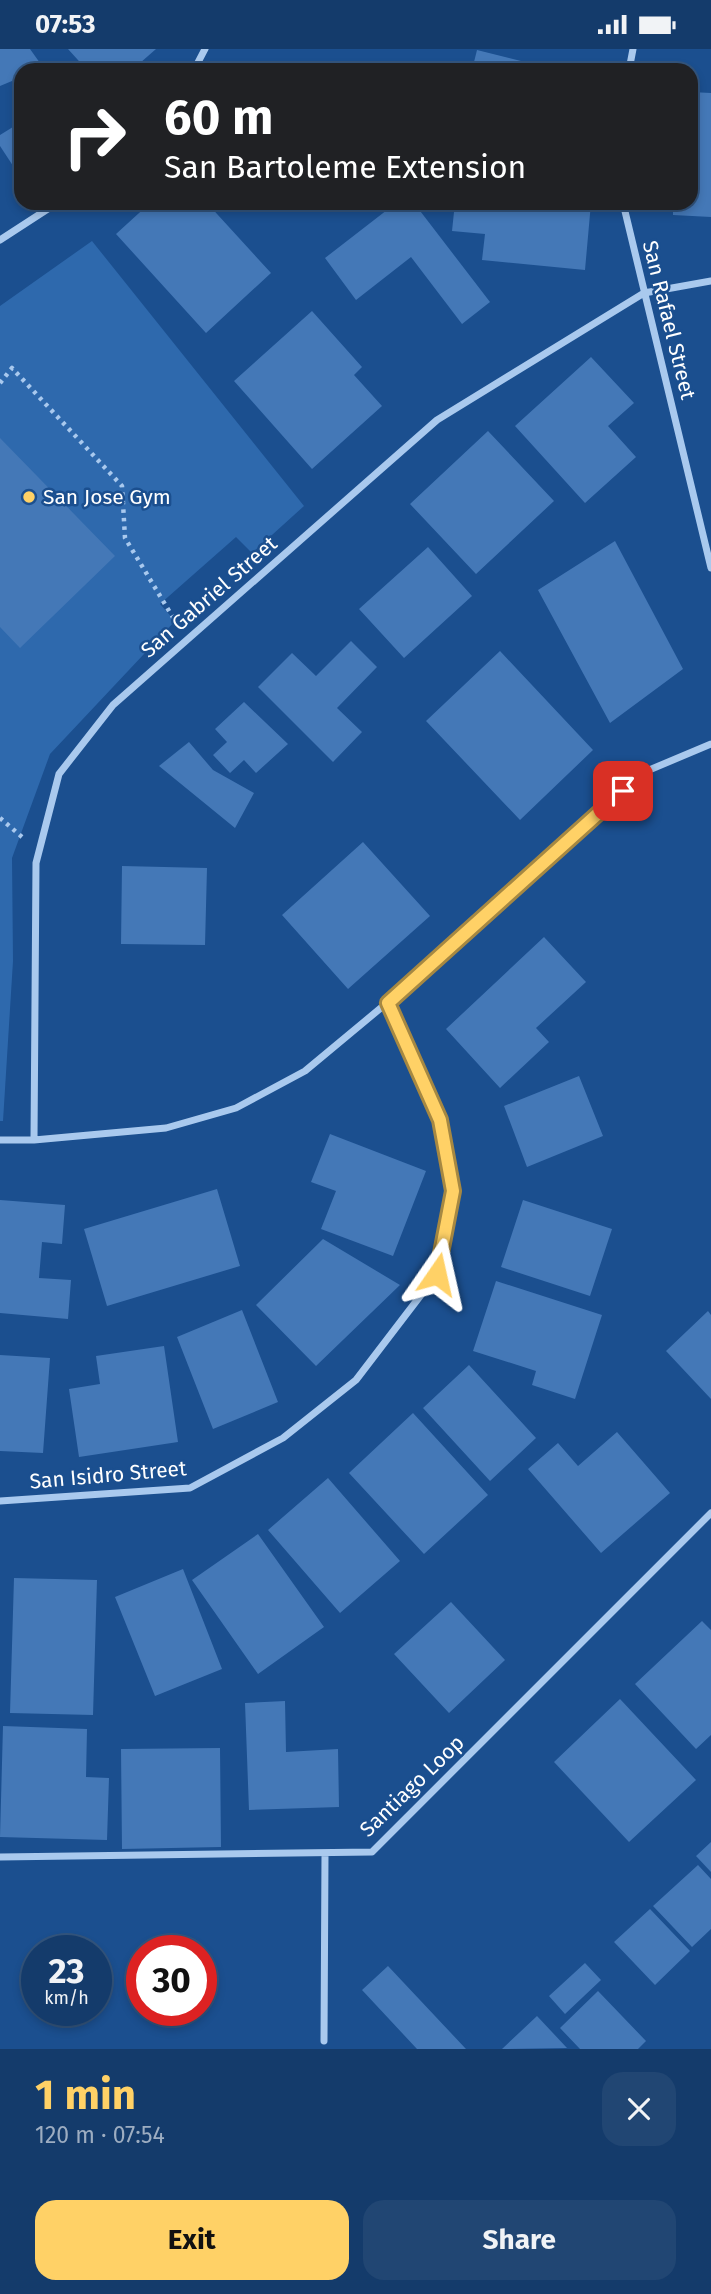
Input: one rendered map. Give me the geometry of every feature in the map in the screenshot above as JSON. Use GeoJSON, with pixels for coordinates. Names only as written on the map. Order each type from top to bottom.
{"type":"FeatureCollection","features":[{"type":"Feature","properties":{"kind":"street"},"geometry":{"type":"LineString","coordinates":[[0,240],[46,210]]}},
{"type":"Feature","properties":{"kind":"street","name":"San Rafael Street"},"geometry":{"type":"LineString","coordinates":[[625,210],[711,568]]}},
{"type":"Feature","properties":{"kind":"street","name":"San Gabriel Street"},"geometry":{"type":"LineString","coordinates":[[34,1140],[36,863],[59,774],[113,705],[437,419],[644,293],[711,281]]}},
{"type":"Feature","properties":{"kind":"street"},"geometry":{"type":"LineString","coordinates":[[0,1140],[34,1140],[166,1128],[236,1108],[305,1071],[388,1003],[642,773],[711,744]]}},
{"type":"Feature","properties":{"kind":"street","name":"San Isidro Street"},"geometry":{"type":"LineString","coordinates":[[0,1501],[190,1488],[283,1438],[356,1380],[437,1274],[453,1191],[440,1120],[388,1003]]}},
{"type":"Feature","properties":{"kind":"street","name":"Santiago Loop"},"geometry":{"type":"LineString","coordinates":[[0,1857],[372,1852],[711,1513]]}},
{"type":"Feature","properties":{"kind":"street"},"geometry":{"type":"LineString","coordinates":[[324,2041],[325,1854]]}},
{"type":"Feature","properties":{"kind":"path"},"geometry":{"type":"LineString","coordinates":[[0,383],[12,368],[122,486],[125,538],[181,629]]}},
{"type":"Feature","properties":{"kind":"shaded area"},"geometry":{"type":"Polygon","coordinates":[[[92,241],[304,506],[252,553],[236,537],[160,604],[175,621],[50,754],[12,858],[13,961],[3,1121],[0,1121],[0,306],[92,241]]]}},
{"type":"Feature","properties":{"kind":"building"},"geometry":{"type":"Polygon","coordinates":[[[0,49],[30,49],[40,63],[14,63],[14,84],[12,81],[0,86],[0,49]]]}},
{"type":"Feature","properties":{"kind":"building"},"geometry":{"type":"Polygon","coordinates":[[[68,49],[156,49],[140,63],[81,63],[68,49]]]}},
{"type":"Feature","properties":{"kind":"building"},"geometry":{"type":"Polygon","coordinates":[[[477,50],[529,63],[474,63],[477,50]]]}},
{"type":"Feature","properties":{"kind":"building"},"geometry":{"type":"Polygon","coordinates":[[[698,92],[711,93],[711,217],[673,215],[673,210],[698,210],[698,92]]]}},
{"type":"Feature","properties":{"kind":"building"},"geometry":{"type":"Polygon","coordinates":[[[14,126],[14,167],[0,146],[0,135],[14,126]]]}},
{"type":"Feature","properties":{"kind":"building"},"geometry":{"type":"Polygon","coordinates":[[[142,210],[213,210],[271,273],[206,333],[116,234],[142,210]]]}},
{"type":"Feature","properties":{"kind":"building"},"geometry":{"type":"Polygon","coordinates":[[[387,210],[419,210],[490,302],[462,324],[411,257],[356,300],[325,258],[387,210]]]}},
{"type":"Feature","properties":{"kind":"building"},"geometry":{"type":"Polygon","coordinates":[[[441,210],[590,210],[585,270],[482,260],[485,234],[452,231],[454,212],[441,210]]]}},
{"type":"Feature","properties":{"kind":"building"},"geometry":{"type":"Polygon","coordinates":[[[312,311],[362,367],[354,375],[382,406],[312,469],[234,381],[312,311]]]}},
{"type":"Feature","properties":{"kind":"building"},"geometry":{"type":"Polygon","coordinates":[[[591,357],[634,403],[608,426],[636,457],[585,503],[515,426],[591,357]]]}},
{"type":"Feature","properties":{"kind":"building"},"geometry":{"type":"Polygon","coordinates":[[[488,431],[554,501],[476,574],[410,504],[488,431]]]}},
{"type":"Feature","properties":{"kind":"building","name":"San Jose Gym"},"geometry":{"type":"Polygon","coordinates":[[[0,438],[115,556],[20,648],[0,627],[0,438]]]}},
{"type":"Feature","properties":{"kind":"building"},"geometry":{"type":"Polygon","coordinates":[[[615,541],[683,669],[610,723],[538,590],[615,541]]]}},
{"type":"Feature","properties":{"kind":"building"},"geometry":{"type":"Polygon","coordinates":[[[428,547],[472,596],[404,658],[359,609],[428,547]]]}},
{"type":"Feature","properties":{"kind":"building"},"geometry":{"type":"Polygon","coordinates":[[[351,641],[377,667],[337,708],[362,732],[333,762],[258,687],[292,653],[316,676],[351,641]]]}},
{"type":"Feature","properties":{"kind":"building"},"geometry":{"type":"Polygon","coordinates":[[[500,651],[593,750],[520,820],[426,721],[500,651]]]}},
{"type":"Feature","properties":{"kind":"building"},"geometry":{"type":"Polygon","coordinates":[[[244,702],[288,744],[256,773],[244,760],[230,773],[213,755],[227,742],[215,729],[244,702]]]}},
{"type":"Feature","properties":{"kind":"building"},"geometry":{"type":"Polygon","coordinates":[[[189,742],[213,770],[254,793],[235,828],[159,766],[189,742]]]}},
{"type":"Feature","properties":{"kind":"building"},"geometry":{"type":"Polygon","coordinates":[[[363,842],[430,916],[348,989],[282,915],[363,842]]]}},
{"type":"Feature","properties":{"kind":"building"},"geometry":{"type":"Polygon","coordinates":[[[122,866],[207,868],[205,945],[121,944],[122,866]]]}},
{"type":"Feature","properties":{"kind":"building"},"geometry":{"type":"Polygon","coordinates":[[[544,937],[586,982],[536,1028],[549,1042],[500,1088],[446,1029],[544,937]]]}},
{"type":"Feature","properties":{"kind":"building"},"geometry":{"type":"Polygon","coordinates":[[[579,1076],[603,1136],[527,1167],[504,1106],[579,1076]]]}},
{"type":"Feature","properties":{"kind":"building"},"geometry":{"type":"Polygon","coordinates":[[[330,1134],[426,1171],[393,1256],[321,1229],[336,1191],[311,1182],[330,1134]]]}},
{"type":"Feature","properties":{"kind":"building"},"geometry":{"type":"Polygon","coordinates":[[[217,1189],[240,1266],[107,1306],[84,1229],[217,1189]]]}},
{"type":"Feature","properties":{"kind":"building"},"geometry":{"type":"Polygon","coordinates":[[[0,1200],[65,1205],[62,1244],[42,1242],[39,1278],[71,1280],[68,1319],[0,1313],[0,1200]]]}},
{"type":"Feature","properties":{"kind":"building"},"geometry":{"type":"Polygon","coordinates":[[[523,1200],[612,1229],[590,1296],[501,1267],[523,1200]]]}},
{"type":"Feature","properties":{"kind":"building"},"geometry":{"type":"Polygon","coordinates":[[[323,1239],[400,1285],[316,1366],[256,1305],[323,1239]]]}},
{"type":"Feature","properties":{"kind":"building"},"geometry":{"type":"Polygon","coordinates":[[[496,1281],[602,1315],[575,1399],[532,1385],[536,1371],[473,1351],[496,1281]]]}},
{"type":"Feature","properties":{"kind":"building"},"geometry":{"type":"Polygon","coordinates":[[[242,1310],[278,1402],[213,1429],[177,1337],[242,1310]]]}},
{"type":"Feature","properties":{"kind":"building"},"geometry":{"type":"Polygon","coordinates":[[[708,1311],[711,1315],[711,1399],[666,1351],[708,1311]]]}},
{"type":"Feature","properties":{"kind":"building"},"geometry":{"type":"Polygon","coordinates":[[[164,1346],[178,1442],[79,1457],[69,1389],[100,1384],[96,1356],[164,1346]]]}},
{"type":"Feature","properties":{"kind":"building"},"geometry":{"type":"Polygon","coordinates":[[[0,1355],[50,1358],[43,1453],[0,1451],[0,1355]]]}},
{"type":"Feature","properties":{"kind":"building"},"geometry":{"type":"Polygon","coordinates":[[[469,1365],[536,1438],[490,1481],[423,1408],[469,1365]]]}},
{"type":"Feature","properties":{"kind":"building"},"geometry":{"type":"Polygon","coordinates":[[[413,1413],[488,1495],[424,1554],[349,1473],[413,1413]]]}},
{"type":"Feature","properties":{"kind":"building"},"geometry":{"type":"Polygon","coordinates":[[[617,1432],[670,1493],[601,1553],[528,1469],[558,1443],[578,1466],[617,1432]]]}},
{"type":"Feature","properties":{"kind":"building"},"geometry":{"type":"Polygon","coordinates":[[[328,1478],[400,1561],[340,1613],[268,1530],[328,1478]]]}},
{"type":"Feature","properties":{"kind":"building"},"geometry":{"type":"Polygon","coordinates":[[[258,1534],[324,1627],[258,1674],[192,1580],[258,1534]]]}},
{"type":"Feature","properties":{"kind":"building"},"geometry":{"type":"Polygon","coordinates":[[[183,1569],[222,1669],[155,1696],[115,1597],[183,1569]]]}},
{"type":"Feature","properties":{"kind":"building"},"geometry":{"type":"Polygon","coordinates":[[[14,1578],[97,1580],[93,1715],[10,1713],[14,1578]]]}},
{"type":"Feature","properties":{"kind":"building"},"geometry":{"type":"Polygon","coordinates":[[[451,1602],[505,1660],[449,1713],[394,1654],[451,1602]]]}},
{"type":"Feature","properties":{"kind":"building"},"geometry":{"type":"Polygon","coordinates":[[[702,1621],[711,1630],[711,1735],[696,1749],[635,1684],[702,1621]]]}},
{"type":"Feature","properties":{"kind":"building"},"geometry":{"type":"Polygon","coordinates":[[[620,1699],[696,1780],[629,1842],[554,1762],[620,1699]]]}},
{"type":"Feature","properties":{"kind":"building"},"geometry":{"type":"Polygon","coordinates":[[[285,1701],[286,1752],[338,1749],[339,1807],[249,1810],[245,1703],[285,1701]]]}},
{"type":"Feature","properties":{"kind":"building"},"geometry":{"type":"Polygon","coordinates":[[[3,1726],[87,1729],[86,1777],[109,1778],[107,1840],[0,1837],[3,1726]]]}},
{"type":"Feature","properties":{"kind":"building"},"geometry":{"type":"Polygon","coordinates":[[[220,1748],[221,1847],[122,1849],[121,1749],[220,1748]]]}},
{"type":"Feature","properties":{"kind":"building"},"geometry":{"type":"Polygon","coordinates":[[[711,1842],[711,1872],[696,1856],[711,1842]]]}},
{"type":"Feature","properties":{"kind":"building"},"geometry":{"type":"Polygon","coordinates":[[[698,1865],[711,1879],[711,1929],[692,1947],[653,1906],[698,1865]]]}},
{"type":"Feature","properties":{"kind":"building"},"geometry":{"type":"Polygon","coordinates":[[[650,1909],[690,1951],[655,1985],[614,1942],[650,1909]]]}},
{"type":"Feature","properties":{"kind":"building"},"geometry":{"type":"Polygon","coordinates":[[[585,1963],[601,1980],[565,2014],[549,1996],[585,1963]]]}},
{"type":"Feature","properties":{"kind":"building"},"geometry":{"type":"Polygon","coordinates":[[[388,1966],[466,2049],[417,2049],[362,1990],[388,1966]]]}},
{"type":"Feature","properties":{"kind":"building"},"geometry":{"type":"Polygon","coordinates":[[[598,1991],[646,2041],[638,2049],[580,2049],[560,2028],[598,1991]]]}},
{"type":"Feature","properties":{"kind":"building"},"geometry":{"type":"Polygon","coordinates":[[[537,2016],[567,2048],[502,2049],[537,2016]]]}},
{"type":"Feature","properties":{"kind":"place","name":"San Jose Gym"},"geometry":{"type":"Point","coordinates":[29,497]}},
{"type":"Feature","properties":{"kind":"route"},"geometry":{"type":"LineString","coordinates":[[437,1274],[453,1191],[440,1120],[388,1003],[623,791]]}}]}
